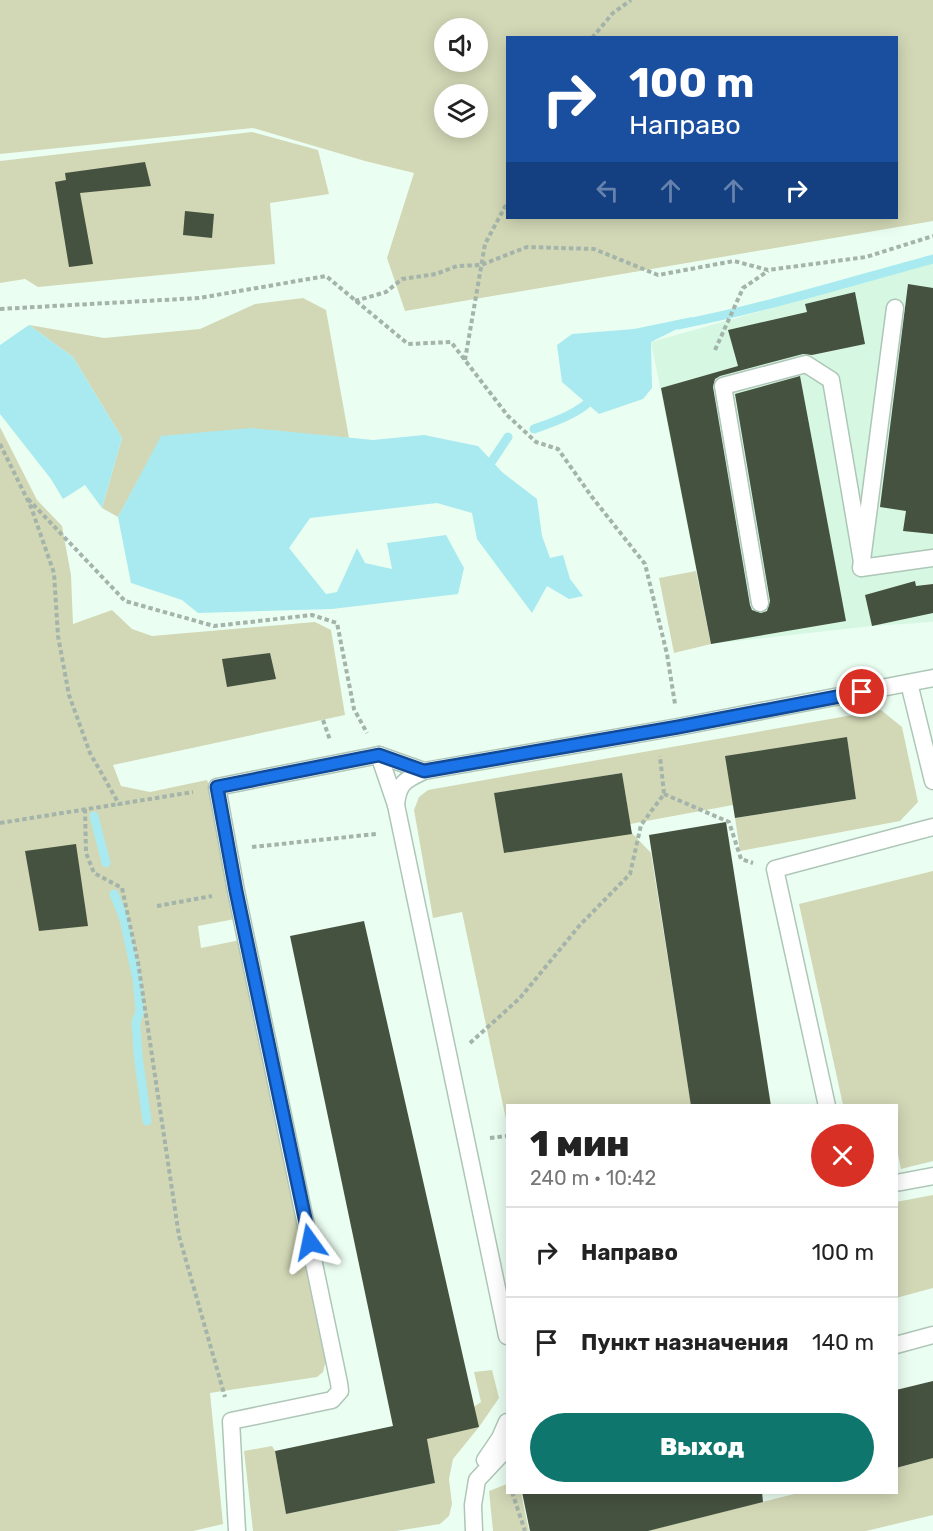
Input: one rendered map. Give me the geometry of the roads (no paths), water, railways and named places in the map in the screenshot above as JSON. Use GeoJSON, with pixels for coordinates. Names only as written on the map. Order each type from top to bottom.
{"type":"FeatureCollection","features":[{"type":"Feature","properties":{"kind":"lane"},"geometry":{"type":"LineString","coordinates":[[895,308],[861,568],[933,558]]}},
{"type":"Feature","properties":{"kind":"lane"},"geometry":{"type":"LineString","coordinates":[[760,603],[723,386],[806,364],[831,380],[862,562]]}},
{"type":"Feature","properties":{"kind":"lane"},"geometry":{"type":"LineString","coordinates":[[396,805],[398,790],[407,779],[424,771],[657,731],[933,678]]}},
{"type":"Feature","properties":{"kind":"lane"},"geometry":{"type":"LineString","coordinates":[[909,682],[933,781]]}},
{"type":"Feature","properties":{"kind":"lane"},"geometry":{"type":"LineString","coordinates":[[237,1531],[231,1420],[322,1403],[332,1400],[340,1391],[236,891],[217,787],[379,755],[424,771]]}},
{"type":"Feature","properties":{"kind":"lane"},"geometry":{"type":"LineString","coordinates":[[379,755],[396,805],[506,1331]]}},
{"type":"Feature","properties":{"kind":"lane"},"geometry":{"type":"LineString","coordinates":[[827,1104],[775,869],[933,827]]}},
{"type":"Feature","properties":{"kind":"lane"},"geometry":{"type":"LineString","coordinates":[[898,1183],[933,1176]]}},
{"type":"Feature","properties":{"kind":"lane"},"geometry":{"type":"LineString","coordinates":[[898,1344],[933,1335]]}},
{"type":"Feature","properties":{"kind":"lane"},"geometry":{"type":"LineString","coordinates":[[474,1531],[473,1505],[477,1480],[487,1456],[500,1438],[506,1424]]}},
{"type":"Feature","properties":{"kind":"lane"},"geometry":{"type":"LineString","coordinates":[[477,1480],[506,1449]]}},
{"type":"Feature","properties":{"kind":"water"},"geometry":{"type":"Polygon","coordinates":[[[692,317],[689,323],[651,342],[652,388],[643,399],[599,414],[562,382],[557,345],[572,334],[634,329],[692,317]]]}},
{"type":"Feature","properties":{"kind":"water"},"geometry":{"type":"Polygon","coordinates":[[[29,325],[73,357],[122,438],[102,508],[85,485],[63,499],[51,479],[0,414],[0,345],[29,325]]]}},
{"type":"Feature","properties":{"kind":"water"},"geometry":{"type":"Polygon","coordinates":[[[251,428],[373,440],[424,435],[478,446],[502,472],[537,499],[542,536],[550,558],[563,555],[570,579],[583,596],[569,599],[547,586],[532,613],[477,539],[472,513],[437,503],[310,518],[289,548],[326,594],[337,592],[357,548],[365,563],[392,569],[387,543],[446,535],[464,568],[458,594],[332,609],[198,613],[182,600],[131,583],[118,517],[161,436],[251,428]]]}},
{"type":"Feature","properties":{"kind":"waterway"},"geometry":{"type":"LineString","coordinates":[[678,325],[775,303],[933,259]]}},
{"type":"Feature","properties":{"kind":"waterway"},"geometry":{"type":"LineString","coordinates":[[534,429],[574,412],[594,397]]}},
{"type":"Feature","properties":{"kind":"waterway"},"geometry":{"type":"LineString","coordinates":[[492,461],[508,437]]}},
{"type":"Feature","properties":{"kind":"waterway"},"geometry":{"type":"LineString","coordinates":[[94,816],[106,863]]}},
{"type":"Feature","properties":{"kind":"waterway"},"geometry":{"type":"LineString","coordinates":[[114,894],[124,919],[137,979],[140,1011],[136,1022],[138,1055],[147,1121]]}}]}
